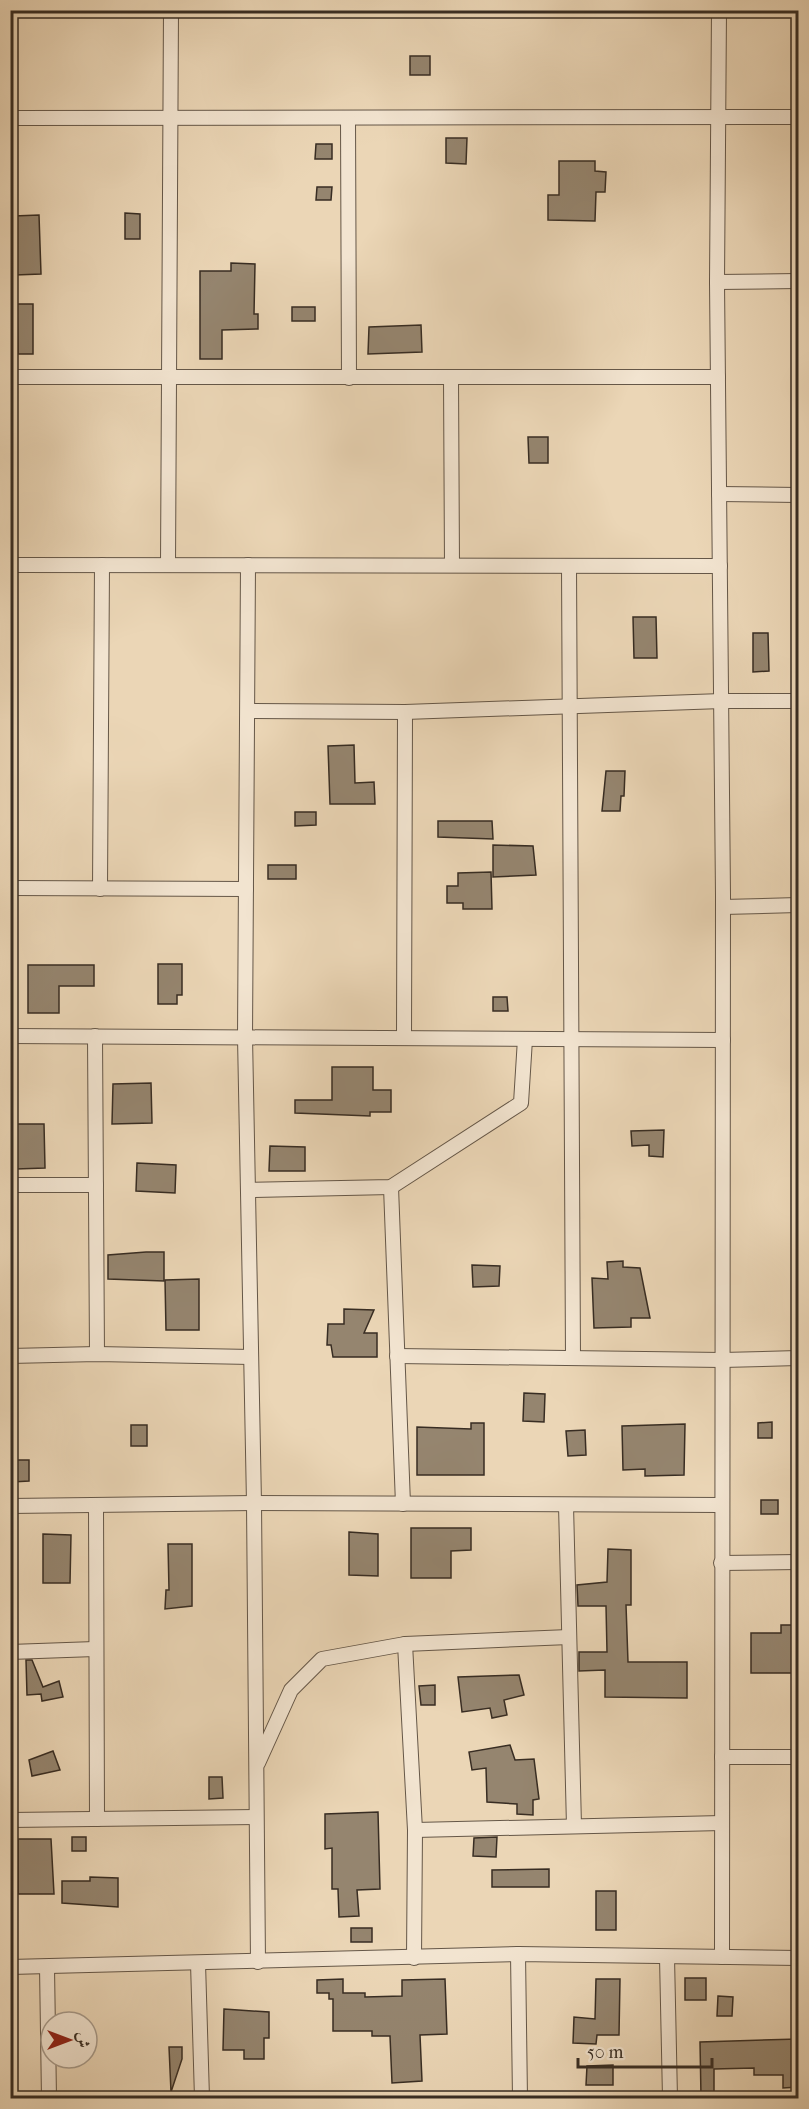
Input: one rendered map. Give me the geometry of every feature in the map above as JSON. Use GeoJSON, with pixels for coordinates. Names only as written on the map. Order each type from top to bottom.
{"type":"FeatureCollection","features":[{"type":"Feature","properties":{"kind":"street"},"geometry":{"type":"LineString","coordinates":[[168,565],[171,10]]}},
{"type":"Feature","properties":{"kind":"street"},"geometry":{"type":"LineString","coordinates":[[719,10],[717,282],[723,907],[722,1957]]}},
{"type":"Feature","properties":{"kind":"street"},"geometry":{"type":"LineString","coordinates":[[10,118],[798,117]]}},
{"type":"Feature","properties":{"kind":"street"},"geometry":{"type":"LineString","coordinates":[[348,118],[349,378]]}},
{"type":"Feature","properties":{"kind":"street"},"geometry":{"type":"LineString","coordinates":[[717,282],[798,282]]}},
{"type":"Feature","properties":{"kind":"street"},"geometry":{"type":"LineString","coordinates":[[10,377],[718,377]]}},
{"type":"Feature","properties":{"kind":"street"},"geometry":{"type":"LineString","coordinates":[[451,378],[452,565]]}},
{"type":"Feature","properties":{"kind":"street"},"geometry":{"type":"LineString","coordinates":[[719,494],[798,495]]}},
{"type":"Feature","properties":{"kind":"street"},"geometry":{"type":"LineString","coordinates":[[10,565],[720,566]]}},
{"type":"Feature","properties":{"kind":"street"},"geometry":{"type":"LineString","coordinates":[[100,889],[102,565]]}},
{"type":"Feature","properties":{"kind":"street"},"geometry":{"type":"LineString","coordinates":[[248,565],[245,1037],[254,1503],[258,1962]]}},
{"type":"Feature","properties":{"kind":"street"},"geometry":{"type":"LineString","coordinates":[[569,566],[573,1358]]}},
{"type":"Feature","properties":{"kind":"street"},"geometry":{"type":"LineString","coordinates":[[248,711],[405,712],[722,701],[798,701]]}},
{"type":"Feature","properties":{"kind":"street"},"geometry":{"type":"LineString","coordinates":[[404,1038],[405,712]]}},
{"type":"Feature","properties":{"kind":"street"},"geometry":{"type":"LineString","coordinates":[[10,888],[246,890]]}},
{"type":"Feature","properties":{"kind":"street"},"geometry":{"type":"LineString","coordinates":[[723,907],[798,906]]}},
{"type":"Feature","properties":{"kind":"street"},"geometry":{"type":"LineString","coordinates":[[10,1036],[723,1041]]}},
{"type":"Feature","properties":{"kind":"street"},"geometry":{"type":"LineString","coordinates":[[95,1036],[97,1354]]}},
{"type":"Feature","properties":{"kind":"street"},"geometry":{"type":"LineString","coordinates":[[248,1190],[391,1187],[521,1103],[525,1039]]}},
{"type":"Feature","properties":{"kind":"street"},"geometry":{"type":"LineString","coordinates":[[10,1185],[96,1185]]}},
{"type":"Feature","properties":{"kind":"street"},"geometry":{"type":"LineString","coordinates":[[391,1187],[403,1504]]}},
{"type":"Feature","properties":{"kind":"street"},"geometry":{"type":"LineString","coordinates":[[10,1356],[97,1354],[251,1357]]}},
{"type":"Feature","properties":{"kind":"street"},"geometry":{"type":"LineString","coordinates":[[397,1356],[722,1360],[798,1358]]}},
{"type":"Feature","properties":{"kind":"street"},"geometry":{"type":"LineString","coordinates":[[10,1506],[254,1503],[721,1505]]}},
{"type":"Feature","properties":{"kind":"street"},"geometry":{"type":"LineString","coordinates":[[96,1504],[97,1819]]}},
{"type":"Feature","properties":{"kind":"street"},"geometry":{"type":"LineString","coordinates":[[566,1504],[574,1826]]}},
{"type":"Feature","properties":{"kind":"street"},"geometry":{"type":"LineString","coordinates":[[721,1563],[798,1562]]}},
{"type":"Feature","properties":{"kind":"street"},"geometry":{"type":"LineString","coordinates":[[255,1768],[291,1690],[322,1659],[405,1644],[569,1637]]}},
{"type":"Feature","properties":{"kind":"street"},"geometry":{"type":"LineString","coordinates":[[405,1644],[415,1830],[414,1958]]}},
{"type":"Feature","properties":{"kind":"street"},"geometry":{"type":"LineString","coordinates":[[10,1652],[95,1649]]}},
{"type":"Feature","properties":{"kind":"street"},"geometry":{"type":"LineString","coordinates":[[722,1757],[798,1757]]}},
{"type":"Feature","properties":{"kind":"street"},"geometry":{"type":"LineString","coordinates":[[10,1820],[256,1817]]}},
{"type":"Feature","properties":{"kind":"street"},"geometry":{"type":"LineString","coordinates":[[415,1830],[722,1823]]}},
{"type":"Feature","properties":{"kind":"street"},"geometry":{"type":"LineString","coordinates":[[10,1967],[518,1954],[798,1958]]}},
{"type":"Feature","properties":{"kind":"street"},"geometry":{"type":"LineString","coordinates":[[518,1954],[520,2098]]}},
{"type":"Feature","properties":{"kind":"street"},"geometry":{"type":"LineString","coordinates":[[667,1957],[670,2098]]}},
{"type":"Feature","properties":{"kind":"street"},"geometry":{"type":"LineString","coordinates":[[198,1963],[202,2098]]}},
{"type":"Feature","properties":{"kind":"street"},"geometry":{"type":"LineString","coordinates":[[47,1967],[50,2098]]}},
{"type":"Feature","properties":{"kind":"building"},"geometry":{"type":"Polygon","coordinates":[[[410,56],[430,56],[430,75],[410,75],[410,56]]]}},
{"type":"Feature","properties":{"kind":"building"},"geometry":{"type":"Polygon","coordinates":[[[446,138],[467,138],[466,164],[446,163],[446,138]]]}},
{"type":"Feature","properties":{"kind":"building"},"geometry":{"type":"Polygon","coordinates":[[[316,144],[332,144],[332,159],[315,159],[316,144]]]}},
{"type":"Feature","properties":{"kind":"building"},"geometry":{"type":"Polygon","coordinates":[[[559,161],[595,161],[595,171],[606,172],[605,192],[596,192],[595,221],[548,220],[548,195],[559,195],[559,161]]]}},
{"type":"Feature","properties":{"kind":"building"},"geometry":{"type":"Polygon","coordinates":[[[317,187],[332,187],[331,200],[316,200],[317,187]]]}},
{"type":"Feature","properties":{"kind":"building"},"geometry":{"type":"Polygon","coordinates":[[[125,213],[140,214],[140,239],[125,239],[125,213]]]}},
{"type":"Feature","properties":{"kind":"building"},"geometry":{"type":"Polygon","coordinates":[[[39,215],[41,274],[15,275],[14,216],[39,215]]]}},
{"type":"Feature","properties":{"kind":"building"},"geometry":{"type":"Polygon","coordinates":[[[231,263],[255,264],[254,314],[258,314],[258,329],[222,330],[222,359],[200,359],[200,271],[231,271],[231,263]]]}},
{"type":"Feature","properties":{"kind":"building"},"geometry":{"type":"Polygon","coordinates":[[[17,304],[33,304],[33,354],[18,354],[17,304]]]}},
{"type":"Feature","properties":{"kind":"building"},"geometry":{"type":"Polygon","coordinates":[[[292,307],[315,307],[315,321],[292,321],[292,307]]]}},
{"type":"Feature","properties":{"kind":"building"},"geometry":{"type":"Polygon","coordinates":[[[421,325],[422,352],[368,354],[369,327],[421,325]]]}},
{"type":"Feature","properties":{"kind":"building"},"geometry":{"type":"Polygon","coordinates":[[[528,437],[548,437],[548,463],[529,463],[528,437]]]}},
{"type":"Feature","properties":{"kind":"building"},"geometry":{"type":"Polygon","coordinates":[[[633,617],[656,617],[657,658],[634,658],[633,617]]]}},
{"type":"Feature","properties":{"kind":"building"},"geometry":{"type":"Polygon","coordinates":[[[753,633],[768,633],[769,671],[753,672],[753,633]]]}},
{"type":"Feature","properties":{"kind":"building"},"geometry":{"type":"Polygon","coordinates":[[[354,745],[355,783],[374,782],[375,804],[330,804],[328,746],[354,745]]]}},
{"type":"Feature","properties":{"kind":"building"},"geometry":{"type":"Polygon","coordinates":[[[606,771],[625,771],[624,796],[621,796],[620,811],[602,811],[606,771]]]}},
{"type":"Feature","properties":{"kind":"building"},"geometry":{"type":"Polygon","coordinates":[[[295,812],[316,812],[316,825],[295,826],[295,812]]]}},
{"type":"Feature","properties":{"kind":"building"},"geometry":{"type":"Polygon","coordinates":[[[438,821],[492,821],[493,839],[438,837],[438,821]]]}},
{"type":"Feature","properties":{"kind":"building"},"geometry":{"type":"Polygon","coordinates":[[[493,845],[533,846],[536,875],[493,877],[493,845]]]}},
{"type":"Feature","properties":{"kind":"building"},"geometry":{"type":"Polygon","coordinates":[[[268,865],[296,865],[296,879],[268,879],[268,865]]]}},
{"type":"Feature","properties":{"kind":"building"},"geometry":{"type":"Polygon","coordinates":[[[491,872],[492,909],[463,909],[463,903],[447,903],[447,886],[458,886],[458,873],[491,872]]]}},
{"type":"Feature","properties":{"kind":"building"},"geometry":{"type":"Polygon","coordinates":[[[158,964],[182,964],[182,995],[177,995],[177,1004],[158,1004],[158,964]]]}},
{"type":"Feature","properties":{"kind":"building"},"geometry":{"type":"Polygon","coordinates":[[[28,965],[94,965],[94,986],[59,986],[59,1013],[28,1013],[28,965]]]}},
{"type":"Feature","properties":{"kind":"building"},"geometry":{"type":"Polygon","coordinates":[[[493,997],[507,997],[508,1011],[493,1011],[493,997]]]}},
{"type":"Feature","properties":{"kind":"building"},"geometry":{"type":"Polygon","coordinates":[[[332,1067],[373,1067],[373,1090],[391,1090],[391,1112],[370,1112],[370,1116],[295,1113],[295,1100],[332,1100],[332,1067]]]}},
{"type":"Feature","properties":{"kind":"building"},"geometry":{"type":"Polygon","coordinates":[[[151,1083],[152,1123],[112,1124],[113,1084],[151,1083]]]}},
{"type":"Feature","properties":{"kind":"building"},"geometry":{"type":"Polygon","coordinates":[[[15,1124],[44,1124],[45,1168],[16,1169],[15,1124]]]}},
{"type":"Feature","properties":{"kind":"building"},"geometry":{"type":"Polygon","coordinates":[[[664,1130],[663,1157],[649,1156],[649,1145],[632,1146],[631,1131],[664,1130]]]}},
{"type":"Feature","properties":{"kind":"building"},"geometry":{"type":"Polygon","coordinates":[[[270,1146],[305,1147],[305,1171],[269,1171],[270,1146]]]}},
{"type":"Feature","properties":{"kind":"building"},"geometry":{"type":"Polygon","coordinates":[[[137,1163],[176,1165],[175,1193],[136,1191],[137,1163]]]}},
{"type":"Feature","properties":{"kind":"building"},"geometry":{"type":"Polygon","coordinates":[[[164,1252],[164,1281],[108,1279],[108,1255],[164,1252]]]}},
{"type":"Feature","properties":{"kind":"building"},"geometry":{"type":"Polygon","coordinates":[[[623,1261],[623,1267],[640,1268],[650,1318],[631,1318],[631,1327],[594,1328],[592,1278],[608,1279],[607,1262],[623,1261]]]}},
{"type":"Feature","properties":{"kind":"building"},"geometry":{"type":"Polygon","coordinates":[[[472,1265],[500,1266],[499,1286],[473,1287],[472,1265]]]}},
{"type":"Feature","properties":{"kind":"building"},"geometry":{"type":"Polygon","coordinates":[[[199,1279],[199,1330],[166,1330],[165,1280],[199,1279]]]}},
{"type":"Feature","properties":{"kind":"building"},"geometry":{"type":"Polygon","coordinates":[[[344,1309],[374,1310],[364,1333],[377,1333],[377,1357],[333,1357],[331,1345],[327,1345],[328,1324],[344,1324],[344,1309]]]}},
{"type":"Feature","properties":{"kind":"building"},"geometry":{"type":"Polygon","coordinates":[[[524,1393],[545,1394],[544,1422],[523,1421],[524,1393]]]}},
{"type":"Feature","properties":{"kind":"building"},"geometry":{"type":"Polygon","coordinates":[[[772,1422],[772,1438],[758,1438],[758,1423],[772,1422]]]}},
{"type":"Feature","properties":{"kind":"building"},"geometry":{"type":"Polygon","coordinates":[[[471,1423],[484,1423],[484,1475],[417,1475],[417,1427],[471,1429],[471,1423]]]}},
{"type":"Feature","properties":{"kind":"building"},"geometry":{"type":"Polygon","coordinates":[[[685,1424],[684,1475],[645,1476],[645,1469],[623,1470],[622,1426],[685,1424]]]}},
{"type":"Feature","properties":{"kind":"building"},"geometry":{"type":"Polygon","coordinates":[[[131,1425],[147,1425],[147,1446],[131,1446],[131,1425]]]}},
{"type":"Feature","properties":{"kind":"building"},"geometry":{"type":"Polygon","coordinates":[[[585,1430],[586,1455],[568,1456],[566,1431],[585,1430]]]}},
{"type":"Feature","properties":{"kind":"building"},"geometry":{"type":"Polygon","coordinates":[[[12,1460],[29,1460],[29,1481],[12,1482],[12,1460]]]}},
{"type":"Feature","properties":{"kind":"building"},"geometry":{"type":"Polygon","coordinates":[[[761,1500],[778,1500],[778,1514],[761,1514],[761,1500]]]}},
{"type":"Feature","properties":{"kind":"building"},"geometry":{"type":"Polygon","coordinates":[[[411,1528],[471,1528],[471,1550],[451,1551],[451,1578],[411,1578],[411,1528]]]}},
{"type":"Feature","properties":{"kind":"building"},"geometry":{"type":"Polygon","coordinates":[[[349,1532],[378,1534],[378,1576],[349,1575],[349,1532]]]}},
{"type":"Feature","properties":{"kind":"building"},"geometry":{"type":"Polygon","coordinates":[[[43,1534],[71,1535],[70,1583],[43,1583],[43,1534]]]}},
{"type":"Feature","properties":{"kind":"building"},"geometry":{"type":"Polygon","coordinates":[[[168,1544],[192,1544],[192,1606],[165,1609],[166,1590],[169,1590],[168,1544]]]}},
{"type":"Feature","properties":{"kind":"building"},"geometry":{"type":"Polygon","coordinates":[[[608,1549],[631,1550],[631,1605],[626,1605],[628,1662],[687,1662],[687,1698],[605,1697],[605,1670],[579,1671],[579,1652],[607,1652],[606,1606],[578,1606],[577,1585],[607,1582],[608,1549]]]}},
{"type":"Feature","properties":{"kind":"building"},"geometry":{"type":"Polygon","coordinates":[[[781,1625],[798,1625],[798,1673],[751,1673],[751,1633],[781,1633],[781,1625]]]}},
{"type":"Feature","properties":{"kind":"building"},"geometry":{"type":"Polygon","coordinates":[[[26,1660],[32,1660],[43,1687],[59,1681],[63,1697],[42,1701],[41,1694],[27,1695],[26,1660]]]}},
{"type":"Feature","properties":{"kind":"building"},"geometry":{"type":"Polygon","coordinates":[[[519,1675],[524,1695],[504,1700],[507,1715],[492,1718],[490,1708],[462,1712],[458,1677],[519,1675]]]}},
{"type":"Feature","properties":{"kind":"building"},"geometry":{"type":"Polygon","coordinates":[[[435,1685],[435,1705],[421,1705],[419,1686],[435,1685]]]}},
{"type":"Feature","properties":{"kind":"building"},"geometry":{"type":"Polygon","coordinates":[[[510,1745],[515,1760],[534,1759],[539,1799],[533,1800],[533,1815],[517,1814],[517,1804],[487,1802],[486,1768],[472,1770],[469,1752],[510,1745]]]}},
{"type":"Feature","properties":{"kind":"building"},"geometry":{"type":"Polygon","coordinates":[[[53,1751],[60,1770],[32,1776],[29,1760],[53,1751]]]}},
{"type":"Feature","properties":{"kind":"building"},"geometry":{"type":"Polygon","coordinates":[[[209,1777],[222,1777],[223,1798],[209,1799],[209,1777]]]}},
{"type":"Feature","properties":{"kind":"building"},"geometry":{"type":"Polygon","coordinates":[[[378,1812],[380,1889],[357,1890],[359,1916],[339,1917],[338,1889],[332,1889],[332,1848],[325,1849],[325,1814],[378,1812]]]}},
{"type":"Feature","properties":{"kind":"building"},"geometry":{"type":"Polygon","coordinates":[[[72,1837],[86,1837],[86,1851],[72,1851],[72,1837]]]}},
{"type":"Feature","properties":{"kind":"building"},"geometry":{"type":"Polygon","coordinates":[[[497,1837],[496,1857],[473,1856],[474,1838],[497,1837]]]}},
{"type":"Feature","properties":{"kind":"building"},"geometry":{"type":"Polygon","coordinates":[[[18,1839],[51,1839],[54,1894],[18,1894],[18,1839]]]}},
{"type":"Feature","properties":{"kind":"building"},"geometry":{"type":"Polygon","coordinates":[[[549,1869],[549,1887],[492,1887],[492,1870],[549,1869]]]}},
{"type":"Feature","properties":{"kind":"building"},"geometry":{"type":"Polygon","coordinates":[[[90,1877],[118,1878],[118,1907],[62,1903],[62,1881],[90,1881],[90,1877]]]}},
{"type":"Feature","properties":{"kind":"building"},"geometry":{"type":"Polygon","coordinates":[[[596,1891],[616,1891],[616,1930],[596,1930],[596,1891]]]}},
{"type":"Feature","properties":{"kind":"building"},"geometry":{"type":"Polygon","coordinates":[[[351,1928],[372,1928],[372,1942],[351,1942],[351,1928]]]}},
{"type":"Feature","properties":{"kind":"building"},"geometry":{"type":"Polygon","coordinates":[[[685,1978],[706,1978],[706,2000],[685,2000],[685,1978]]]}},
{"type":"Feature","properties":{"kind":"building"},"geometry":{"type":"Polygon","coordinates":[[[343,1979],[343,1993],[365,1993],[365,1997],[402,1996],[402,1980],[445,1979],[447,2034],[420,2035],[422,2081],[392,2083],[390,2036],[372,2036],[372,2031],[333,2031],[333,1999],[329,1999],[329,1993],[317,1993],[317,1980],[343,1979]]]}},
{"type":"Feature","properties":{"kind":"building"},"geometry":{"type":"Polygon","coordinates":[[[596,1979],[620,1979],[619,2035],[597,2035],[596,2044],[573,2043],[574,2017],[595,2019],[596,1979]]]}},
{"type":"Feature","properties":{"kind":"building"},"geometry":{"type":"Polygon","coordinates":[[[718,1996],[733,1997],[732,2016],[717,2016],[718,1996]]]}},
{"type":"Feature","properties":{"kind":"building"},"geometry":{"type":"Polygon","coordinates":[[[224,2009],[269,2012],[269,2038],[264,2038],[264,2059],[244,2059],[244,2050],[223,2050],[224,2009]]]}},
{"type":"Feature","properties":{"kind":"building"},"geometry":{"type":"Polygon","coordinates":[[[798,2039],[798,2087],[783,2088],[783,2075],[754,2075],[754,2068],[714,2069],[714,2096],[701,2096],[700,2042],[798,2039]]]}},
{"type":"Feature","properties":{"kind":"building"},"geometry":{"type":"Polygon","coordinates":[[[169,2047],[182,2047],[182,2059],[171,2092],[169,2047]]]}},
{"type":"Feature","properties":{"kind":"building"},"geometry":{"type":"Polygon","coordinates":[[[613,2065],[613,2085],[586,2085],[587,2066],[613,2065]]]}}]}
